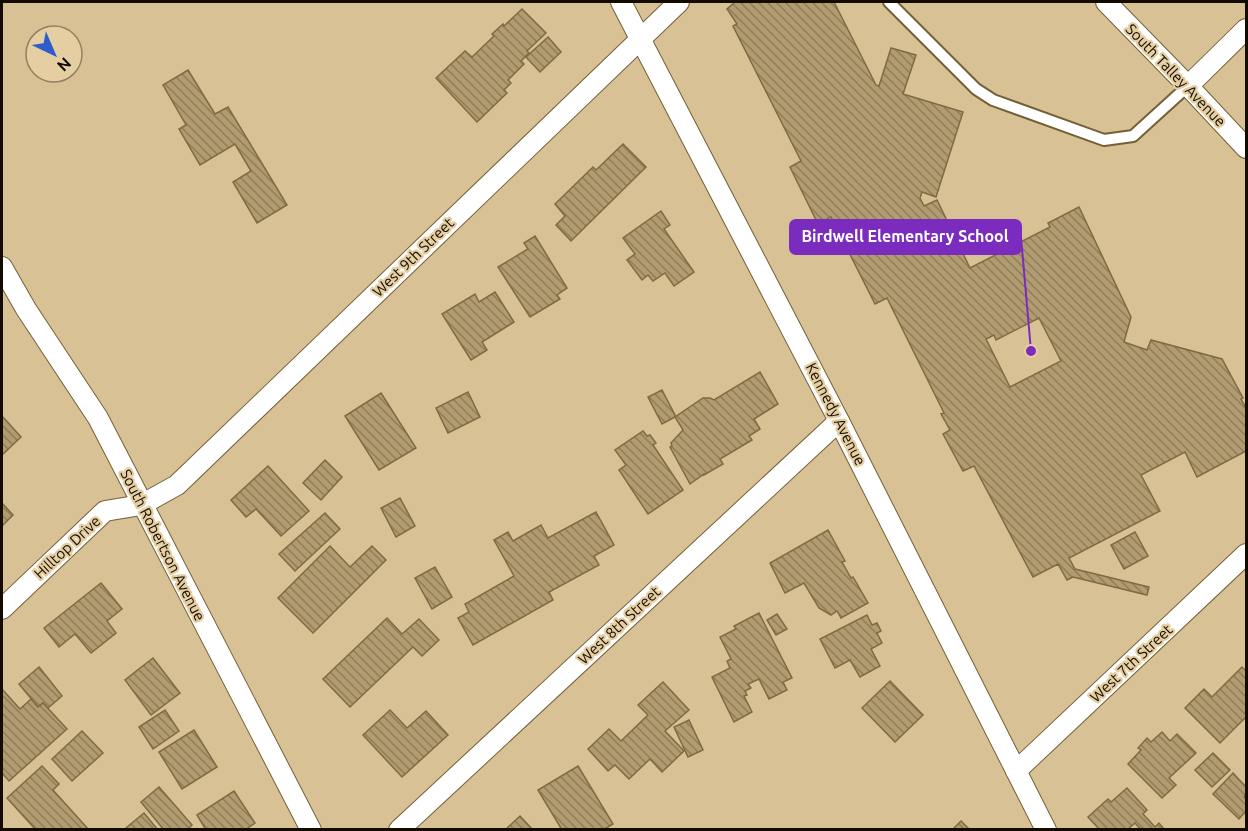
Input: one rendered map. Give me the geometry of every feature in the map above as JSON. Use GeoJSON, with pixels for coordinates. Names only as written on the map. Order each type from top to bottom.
{"type":"FeatureCollection","features":[{"type":"Feature","properties":{"kind":"street","name":"Kennedy Avenue"},"geometry":{"type":"LineString","coordinates":[[621,2],[839,421],[1046,830]]}},
{"type":"Feature","properties":{"kind":"street","name":"West 9th Street"},"geometry":{"type":"LineString","coordinates":[[141,505],[177,485],[679,2]]}},
{"type":"Feature","properties":{"kind":"street","name":"South Talley Avenue"},"geometry":{"type":"LineString","coordinates":[[1106,2],[1246,148]]}},
{"type":"Feature","properties":{"kind":"street"},"geometry":{"type":"LineString","coordinates":[[1188,86],[1246,29]]}},
{"type":"Feature","properties":{"kind":"street","name":"South Robertson Avenue"},"geometry":{"type":"LineString","coordinates":[[2,267],[26,309],[98,418],[311,830]]}},
{"type":"Feature","properties":{"kind":"street","name":"West 8th Street"},"geometry":{"type":"LineString","coordinates":[[399,830],[839,421]]}},
{"type":"Feature","properties":{"kind":"street","name":"Hilltop Drive"},"geometry":{"type":"LineString","coordinates":[[2,609],[105,511],[141,505]]}},
{"type":"Feature","properties":{"kind":"street","name":"West 7th Street"},"geometry":{"type":"LineString","coordinates":[[1016,771],[1246,555]]}},
{"type":"Feature","properties":{"kind":"lane"},"geometry":{"type":"LineString","coordinates":[[890,2],[976,89],[993,100],[1104,140],[1133,136],[1188,86]]}},
{"type":"Feature","properties":{"kind":"building"},"geometry":{"type":"Polygon","coordinates":[[[735,2],[834,2],[876,85],[879,86],[891,48],[916,55],[903,94],[963,112],[936,197],[922,192],[920,198],[924,206],[937,200],[970,268],[1050,227],[1048,223],[1079,207],[1131,317],[1124,342],[1147,350],[1151,340],[1222,359],[1246,408],[1246,451],[1197,477],[1185,452],[1141,475],[1160,511],[1069,558],[1075,569],[1149,587],[1147,595],[1073,577],[1067,580],[1058,564],[1033,577],[974,466],[963,471],[943,434],[950,430],[941,414],[944,413],[887,298],[875,304],[831,217],[818,224],[790,167],[801,161],[733,26],[737,24],[727,9],[735,2]],[[1039,318],[996,340],[994,335],[986,339],[1010,387],[1061,361],[1039,318]]]}},
{"type":"Feature","properties":{"kind":"building"},"geometry":{"type":"Polygon","coordinates":[[[522,9],[546,33],[527,51],[529,53],[521,61],[524,64],[508,80],[511,83],[504,90],[507,93],[477,122],[436,78],[465,51],[472,57],[494,36],[492,34],[522,9]]]}},
{"type":"Feature","properties":{"kind":"building"},"geometry":{"type":"Polygon","coordinates":[[[548,37],[561,52],[540,72],[526,57],[548,37]]]}},
{"type":"Feature","properties":{"kind":"building"},"geometry":{"type":"Polygon","coordinates":[[[188,70],[215,114],[228,107],[287,205],[257,223],[233,182],[251,171],[235,144],[200,165],[179,129],[186,125],[163,85],[188,70]]]}},
{"type":"Feature","properties":{"kind":"building"},"geometry":{"type":"Polygon","coordinates":[[[623,144],[646,167],[571,241],[556,225],[565,216],[555,204],[593,167],[596,170],[623,144]]]}},
{"type":"Feature","properties":{"kind":"building"},"geometry":{"type":"Polygon","coordinates":[[[661,211],[670,225],[664,229],[694,272],[674,286],[665,273],[653,281],[648,275],[642,280],[627,260],[635,254],[623,238],[661,211]]]}},
{"type":"Feature","properties":{"kind":"building"},"geometry":{"type":"Polygon","coordinates":[[[535,236],[567,288],[557,295],[560,299],[530,317],[498,267],[528,249],[524,243],[535,236]]]}},
{"type":"Feature","properties":{"kind":"building"},"geometry":{"type":"Polygon","coordinates":[[[495,292],[514,322],[482,342],[487,350],[471,360],[442,314],[475,294],[479,302],[495,292]]]}},
{"type":"Feature","properties":{"kind":"building"},"geometry":{"type":"Polygon","coordinates":[[[760,372],[778,404],[754,419],[760,429],[749,436],[752,440],[720,459],[723,464],[690,484],[670,447],[683,430],[675,417],[703,398],[714,400],[760,372]]]}},
{"type":"Feature","properties":{"kind":"building"},"geometry":{"type":"Polygon","coordinates":[[[662,390],[675,417],[662,424],[648,397],[662,390]]]}},
{"type":"Feature","properties":{"kind":"building"},"geometry":{"type":"Polygon","coordinates":[[[468,392],[480,417],[448,433],[436,408],[468,392]]]}},
{"type":"Feature","properties":{"kind":"building"},"geometry":{"type":"Polygon","coordinates":[[[381,393],[416,448],[379,470],[345,416],[381,393]]]}},
{"type":"Feature","properties":{"kind":"building"},"geometry":{"type":"Polygon","coordinates":[[[2,416],[21,437],[2,455],[2,416]]]}},
{"type":"Feature","properties":{"kind":"building"},"geometry":{"type":"Polygon","coordinates":[[[643,431],[647,436],[650,435],[656,443],[653,445],[683,490],[648,514],[619,470],[626,465],[615,450],[643,431]]]}},
{"type":"Feature","properties":{"kind":"building"},"geometry":{"type":"Polygon","coordinates":[[[325,460],[342,477],[321,500],[303,483],[325,460]]]}},
{"type":"Feature","properties":{"kind":"building"},"geometry":{"type":"Polygon","coordinates":[[[268,466],[309,511],[281,536],[256,509],[246,517],[231,500],[268,466]]]}},
{"type":"Feature","properties":{"kind":"building"},"geometry":{"type":"Polygon","coordinates":[[[400,498],[415,526],[396,537],[381,508],[400,498]]]}},
{"type":"Feature","properties":{"kind":"building"},"geometry":{"type":"Polygon","coordinates":[[[2,503],[13,515],[2,526],[2,503]]]}},
{"type":"Feature","properties":{"kind":"building"},"geometry":{"type":"Polygon","coordinates":[[[596,512],[614,545],[594,556],[599,565],[549,592],[553,600],[473,645],[458,618],[469,612],[465,604],[514,576],[494,540],[508,532],[513,541],[541,525],[548,538],[596,512]]]}},
{"type":"Feature","properties":{"kind":"building"},"geometry":{"type":"Polygon","coordinates":[[[325,513],[340,529],[295,571],[279,554],[325,513]]]}},
{"type":"Feature","properties":{"kind":"building"},"geometry":{"type":"Polygon","coordinates":[[[828,530],[845,561],[842,562],[868,603],[841,618],[837,611],[831,615],[819,608],[804,583],[785,593],[770,563],[828,530]]]}},
{"type":"Feature","properties":{"kind":"building"},"geometry":{"type":"Polygon","coordinates":[[[1135,532],[1148,556],[1124,569],[1111,545],[1135,532]]]}},
{"type":"Feature","properties":{"kind":"building"},"geometry":{"type":"Polygon","coordinates":[[[330,546],[350,567],[372,546],[386,560],[313,633],[278,598],[330,546]]]}},
{"type":"Feature","properties":{"kind":"building"},"geometry":{"type":"Polygon","coordinates":[[[435,567],[452,597],[432,609],[415,578],[435,567]]]}},
{"type":"Feature","properties":{"kind":"building"},"geometry":{"type":"Polygon","coordinates":[[[101,583],[122,609],[107,621],[116,633],[91,653],[75,634],[59,647],[44,628],[101,583]]]}},
{"type":"Feature","properties":{"kind":"building"},"geometry":{"type":"Polygon","coordinates":[[[759,613],[792,678],[783,682],[787,690],[769,699],[759,679],[748,684],[751,688],[745,691],[747,695],[744,696],[752,712],[734,722],[712,677],[730,668],[727,661],[731,659],[720,637],[736,629],[734,626],[759,613]]]}},
{"type":"Feature","properties":{"kind":"building"},"geometry":{"type":"Polygon","coordinates":[[[777,614],[787,629],[776,635],[767,620],[777,614]]]}},
{"type":"Feature","properties":{"kind":"building"},"geometry":{"type":"Polygon","coordinates":[[[867,615],[872,625],[877,623],[881,631],[877,633],[882,643],[871,649],[880,666],[860,677],[850,660],[835,668],[820,639],[867,615]]]}},
{"type":"Feature","properties":{"kind":"building"},"geometry":{"type":"Polygon","coordinates":[[[387,618],[402,634],[419,619],[439,640],[422,656],[413,647],[350,707],[323,679],[387,618]]]}},
{"type":"Feature","properties":{"kind":"building"},"geometry":{"type":"Polygon","coordinates":[[[153,658],[180,693],[151,715],[125,680],[153,658]]]}},
{"type":"Feature","properties":{"kind":"building"},"geometry":{"type":"Polygon","coordinates":[[[39,667],[62,696],[48,708],[43,703],[38,707],[19,684],[39,667]]]}},
{"type":"Feature","properties":{"kind":"building"},"geometry":{"type":"Polygon","coordinates":[[[1242,667],[1246,671],[1246,717],[1220,743],[1185,708],[1204,689],[1212,697],[1242,667]]]}},
{"type":"Feature","properties":{"kind":"building"},"geometry":{"type":"Polygon","coordinates":[[[890,681],[923,715],[895,742],[862,708],[890,681]]]}},
{"type":"Feature","properties":{"kind":"building"},"geometry":{"type":"Polygon","coordinates":[[[663,682],[689,710],[665,731],[684,751],[662,772],[650,759],[629,779],[615,765],[608,771],[588,749],[609,729],[621,741],[648,715],[638,705],[663,682]]]}},
{"type":"Feature","properties":{"kind":"building"},"geometry":{"type":"Polygon","coordinates":[[[2,689],[20,709],[31,699],[38,707],[43,703],[67,729],[9,781],[2,773],[2,689]]]}},
{"type":"Feature","properties":{"kind":"building"},"geometry":{"type":"Polygon","coordinates":[[[165,710],[179,731],[153,749],[139,727],[165,710]]]}},
{"type":"Feature","properties":{"kind":"building"},"geometry":{"type":"Polygon","coordinates":[[[390,710],[407,728],[426,711],[448,735],[402,777],[363,735],[390,710]]]}},
{"type":"Feature","properties":{"kind":"building"},"geometry":{"type":"Polygon","coordinates":[[[689,720],[703,750],[688,757],[674,727],[689,720]]]}},
{"type":"Feature","properties":{"kind":"building"},"geometry":{"type":"Polygon","coordinates":[[[194,730],[217,767],[182,789],[159,752],[194,730]]]}},
{"type":"Feature","properties":{"kind":"building"},"geometry":{"type":"Polygon","coordinates":[[[82,731],[103,753],[72,781],[52,759],[82,731]]]}},
{"type":"Feature","properties":{"kind":"building"},"geometry":{"type":"Polygon","coordinates":[[[1162,732],[1170,741],[1177,734],[1196,753],[1169,778],[1176,785],[1162,798],[1128,764],[1141,750],[1138,748],[1147,738],[1151,742],[1162,732]]]}},
{"type":"Feature","properties":{"kind":"building"},"geometry":{"type":"Polygon","coordinates":[[[1213,753],[1230,770],[1212,787],[1195,770],[1213,753]]]}},
{"type":"Feature","properties":{"kind":"building"},"geometry":{"type":"Polygon","coordinates":[[[42,766],[59,784],[53,790],[89,830],[36,830],[7,798],[42,766]]]}},
{"type":"Feature","properties":{"kind":"building"},"geometry":{"type":"Polygon","coordinates":[[[578,766],[613,824],[603,830],[562,830],[538,790],[578,766]]]}},
{"type":"Feature","properties":{"kind":"building"},"geometry":{"type":"Polygon","coordinates":[[[1233,773],[1246,787],[1244,797],[1246,811],[1239,819],[1213,794],[1233,773]]]}},
{"type":"Feature","properties":{"kind":"building"},"geometry":{"type":"Polygon","coordinates":[[[159,787],[192,825],[187,830],[164,830],[141,802],[159,787]]]}},
{"type":"Feature","properties":{"kind":"building"},"geometry":{"type":"Polygon","coordinates":[[[1127,788],[1147,810],[1143,814],[1155,827],[1159,823],[1165,830],[1141,830],[1135,823],[1127,830],[1100,830],[1088,817],[1108,799],[1111,802],[1127,788]]]}},
{"type":"Feature","properties":{"kind":"building"},"geometry":{"type":"Polygon","coordinates":[[[234,791],[255,823],[245,830],[206,830],[197,815],[234,791]]]}},
{"type":"Feature","properties":{"kind":"building"},"geometry":{"type":"Polygon","coordinates":[[[144,813],[158,830],[127,830],[126,828],[144,813]]]}},
{"type":"Feature","properties":{"kind":"building"},"geometry":{"type":"Polygon","coordinates":[[[520,816],[533,830],[505,830],[520,816]]]}},
{"type":"Feature","properties":{"kind":"building"},"geometry":{"type":"Polygon","coordinates":[[[961,821],[970,830],[952,830],[961,821]]]}},
{"type":"Feature","properties":{"kind":"place","name":"Birdwell Elementary School"},"geometry":{"type":"Point","coordinates":[1031,351]}}]}
